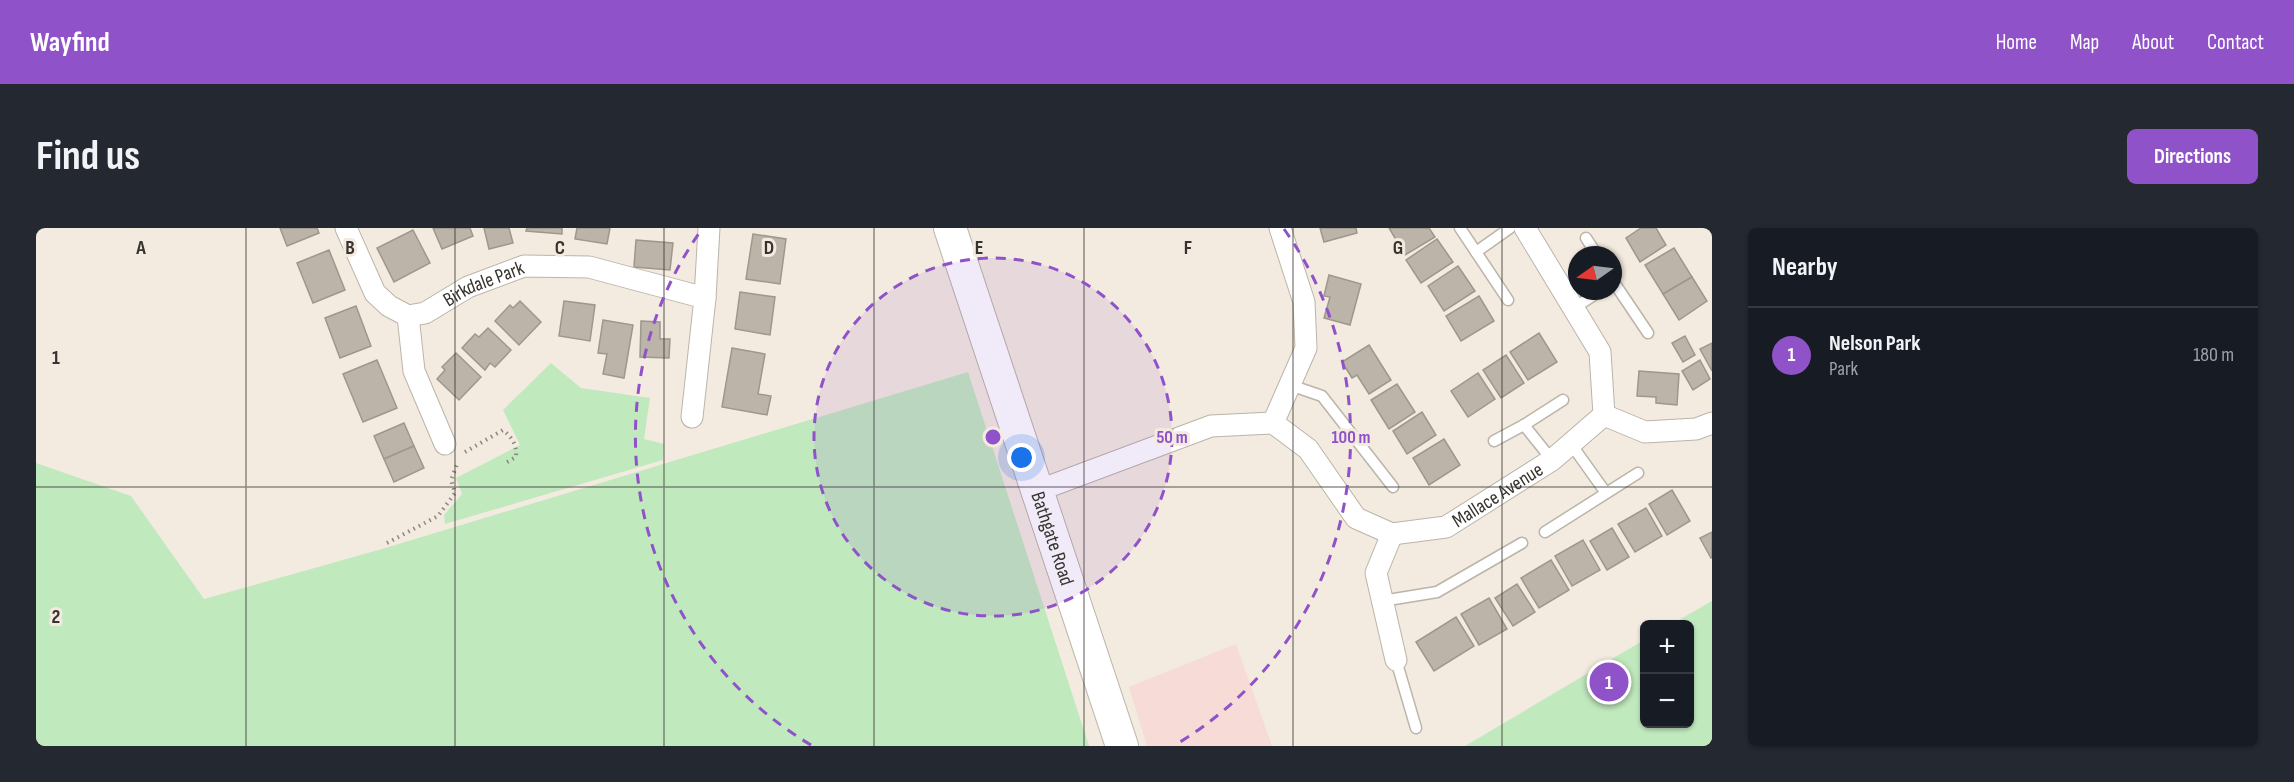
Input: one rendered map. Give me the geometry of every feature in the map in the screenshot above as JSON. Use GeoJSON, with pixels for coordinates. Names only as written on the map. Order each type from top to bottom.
{"type":"FeatureCollection","features":[{"type":"Feature","properties":{"kind":"main road","name":"Bathgate Road"},"geometry":{"type":"LineString","coordinates":[[950,228],[1122,746]]}},
{"type":"Feature","properties":{"kind":"street"},"geometry":{"type":"LineString","coordinates":[[346,228],[375,293],[389,306],[408,316],[414,371],[445,444]]}},
{"type":"Feature","properties":{"kind":"street"},"geometry":{"type":"LineString","coordinates":[[692,417],[705,297],[709,228]]}},
{"type":"Feature","properties":{"kind":"street"},"geometry":{"type":"LineString","coordinates":[[1272,423],[1306,348],[1304,302],[1280,228]]}},
{"type":"Feature","properties":{"kind":"street"},"geometry":{"type":"LineString","coordinates":[[1525,228],[1600,352],[1604,415],[1645,432],[1696,429],[1712,423]]}},
{"type":"Feature","properties":{"kind":"street","name":"Birkdale Park"},"geometry":{"type":"LineString","coordinates":[[408,316],[425,314],[468,287],[524,266],[589,267],[705,297]]}},
{"type":"Feature","properties":{"kind":"street","name":"Mallace Avenue"},"geometry":{"type":"LineString","coordinates":[[1392,534],[1446,527],[1552,460],[1604,415]]}},
{"type":"Feature","properties":{"kind":"street"},"geometry":{"type":"LineString","coordinates":[[1037,490],[1211,426],[1272,423],[1308,449],[1356,518],[1392,534],[1376,573],[1396,660]]}},
{"type":"Feature","properties":{"kind":"lane"},"geometry":{"type":"LineString","coordinates":[[1460,228],[1508,300]]}},
{"type":"Feature","properties":{"kind":"lane"},"geometry":{"type":"LineString","coordinates":[[1476,252],[1510,228]]}},
{"type":"Feature","properties":{"kind":"lane"},"geometry":{"type":"LineString","coordinates":[[1586,238],[1591,246]]}},
{"type":"Feature","properties":{"kind":"lane"},"geometry":{"type":"LineString","coordinates":[[1622,295],[1648,333]]}},
{"type":"Feature","properties":{"kind":"lane"},"geometry":{"type":"LineString","coordinates":[[1574,308],[1586,300]]}},
{"type":"Feature","properties":{"kind":"lane"},"geometry":{"type":"LineString","coordinates":[[1290,385],[1322,396],[1393,487]]}},
{"type":"Feature","properties":{"kind":"lane"},"geometry":{"type":"LineString","coordinates":[[1494,441],[1563,400]]}},
{"type":"Feature","properties":{"kind":"lane"},"geometry":{"type":"LineString","coordinates":[[1524,425],[1552,460]]}},
{"type":"Feature","properties":{"kind":"lane"},"geometry":{"type":"LineString","coordinates":[[1571,444],[1606,493]]}},
{"type":"Feature","properties":{"kind":"lane"},"geometry":{"type":"LineString","coordinates":[[1545,532],[1638,473]]}},
{"type":"Feature","properties":{"kind":"lane"},"geometry":{"type":"LineString","coordinates":[[1383,601],[1437,592],[1522,543]]}},
{"type":"Feature","properties":{"kind":"lane"},"geometry":{"type":"LineString","coordinates":[[1396,660],[1416,728]]}},
{"type":"Feature","properties":{"kind":"path"},"geometry":{"type":"LineString","coordinates":[[387,543],[438,516],[455,493],[451,480],[460,455],[504,430],[511,435],[517,449],[516,457],[507,462]]}},
{"type":"Feature","properties":{"kind":"shaded area"},"geometry":{"type":"Polygon","coordinates":[[[1236,644],[1272,746],[1147,746],[1129,687],[1236,644]]]}},
{"type":"Feature","properties":{"kind":"green space"},"geometry":{"type":"Polygon","coordinates":[[[551,363],[581,388],[650,398],[644,439],[664,444],[663,460],[445,524],[444,515],[462,494],[456,478],[520,445],[503,410],[551,363]]]}},
{"type":"Feature","properties":{"kind":"green space"},"geometry":{"type":"Polygon","coordinates":[[[968,372],[1089,746],[36,746],[36,463],[131,496],[204,599],[382,549],[968,372]]]}},
{"type":"Feature","properties":{"kind":"green space"},"geometry":{"type":"Polygon","coordinates":[[[1712,601],[1712,746],[1465,746],[1640,642],[1640,728],[1694,728],[1694,620],[1679,620],[1712,601]]]}},
{"type":"Feature","properties":{"kind":"building"},"geometry":{"type":"Polygon","coordinates":[[[280,228],[317,228],[319,233],[287,246],[280,228]]]}},
{"type":"Feature","properties":{"kind":"building"},"geometry":{"type":"Polygon","coordinates":[[[433,228],[470,228],[473,236],[442,249],[433,228]]]}},
{"type":"Feature","properties":{"kind":"building"},"geometry":{"type":"Polygon","coordinates":[[[484,228],[509,228],[513,243],[489,249],[484,228]]]}},
{"type":"Feature","properties":{"kind":"building"},"geometry":{"type":"Polygon","coordinates":[[[527,228],[562,228],[562,234],[526,231],[527,228]]]}},
{"type":"Feature","properties":{"kind":"building"},"geometry":{"type":"Polygon","coordinates":[[[577,228],[610,228],[607,244],[575,239],[577,228]]]}},
{"type":"Feature","properties":{"kind":"building"},"geometry":{"type":"Polygon","coordinates":[[[1320,228],[1356,228],[1357,233],[1324,242],[1320,228]]]}},
{"type":"Feature","properties":{"kind":"building"},"geometry":{"type":"Polygon","coordinates":[[[1389,228],[1429,228],[1435,237],[1405,255],[1389,228]]]}},
{"type":"Feature","properties":{"kind":"building"},"geometry":{"type":"Polygon","coordinates":[[[1641,228],[1656,228],[1666,245],[1640,262],[1626,238],[1641,228]]]}},
{"type":"Feature","properties":{"kind":"building"},"geometry":{"type":"Polygon","coordinates":[[[413,230],[430,263],[394,282],[377,248],[413,230]]]}},
{"type":"Feature","properties":{"kind":"building"},"geometry":{"type":"Polygon","coordinates":[[[753,234],[786,239],[780,284],[746,279],[753,234]]]}},
{"type":"Feature","properties":{"kind":"building"},"geometry":{"type":"Polygon","coordinates":[[[1437,239],[1453,262],[1421,283],[1406,260],[1437,239]]]}},
{"type":"Feature","properties":{"kind":"building"},"geometry":{"type":"Polygon","coordinates":[[[636,240],[673,243],[670,270],[634,267],[636,240]]]}},
{"type":"Feature","properties":{"kind":"building"},"geometry":{"type":"Polygon","coordinates":[[[1674,248],[1692,277],[1663,294],[1645,265],[1674,248]]]}},
{"type":"Feature","properties":{"kind":"building"},"geometry":{"type":"Polygon","coordinates":[[[329,250],[345,290],[313,303],[297,263],[329,250]]]}},
{"type":"Feature","properties":{"kind":"building"},"geometry":{"type":"Polygon","coordinates":[[[1458,266],[1475,291],[1444,311],[1428,286],[1458,266]]]}},
{"type":"Feature","properties":{"kind":"building"},"geometry":{"type":"Polygon","coordinates":[[[1329,275],[1361,284],[1350,325],[1324,318],[1330,297],[1324,296],[1329,275]]]}},
{"type":"Feature","properties":{"kind":"building"},"geometry":{"type":"Polygon","coordinates":[[[1692,277],[1707,301],[1679,320],[1663,294],[1692,277]]]}},
{"type":"Feature","properties":{"kind":"building"},"geometry":{"type":"Polygon","coordinates":[[[740,292],[775,297],[770,335],[735,329],[740,292]]]}},
{"type":"Feature","properties":{"kind":"building"},"geometry":{"type":"Polygon","coordinates":[[[1479,296],[1494,321],[1461,341],[1446,316],[1479,296]]]}},
{"type":"Feature","properties":{"kind":"building"},"geometry":{"type":"Polygon","coordinates":[[[520,301],[541,322],[519,345],[495,321],[510,305],[513,308],[520,301]]]}},
{"type":"Feature","properties":{"kind":"building"},"geometry":{"type":"Polygon","coordinates":[[[564,301],[595,305],[590,341],[559,336],[564,301]]]}},
{"type":"Feature","properties":{"kind":"building"},"geometry":{"type":"Polygon","coordinates":[[[356,306],[371,346],[340,358],[325,318],[356,306]]]}},
{"type":"Feature","properties":{"kind":"building"},"geometry":{"type":"Polygon","coordinates":[[[603,320],[633,325],[624,378],[603,374],[607,354],[598,353],[603,320]]]}},
{"type":"Feature","properties":{"kind":"building"},"geometry":{"type":"Polygon","coordinates":[[[641,321],[660,322],[660,339],[670,339],[669,358],[640,357],[641,321]]]}},
{"type":"Feature","properties":{"kind":"building"},"geometry":{"type":"Polygon","coordinates":[[[488,328],[511,350],[495,367],[490,363],[485,370],[462,348],[475,334],[479,337],[488,328]]]}},
{"type":"Feature","properties":{"kind":"building"},"geometry":{"type":"Polygon","coordinates":[[[1539,333],[1557,362],[1528,380],[1510,352],[1539,333]]]}},
{"type":"Feature","properties":{"kind":"building"},"geometry":{"type":"Polygon","coordinates":[[[1685,336],[1695,355],[1683,362],[1672,343],[1685,336]]]}},
{"type":"Feature","properties":{"kind":"building"},"geometry":{"type":"Polygon","coordinates":[[[1712,343],[1712,371],[1700,349],[1712,343]]]}},
{"type":"Feature","properties":{"kind":"building"},"geometry":{"type":"Polygon","coordinates":[[[1369,345],[1391,380],[1369,394],[1357,375],[1352,378],[1342,362],[1369,345]]]}},
{"type":"Feature","properties":{"kind":"building"},"geometry":{"type":"Polygon","coordinates":[[[732,348],[765,354],[758,394],[771,396],[767,415],[722,407],[732,348]]]}},
{"type":"Feature","properties":{"kind":"building"},"geometry":{"type":"Polygon","coordinates":[[[456,353],[481,377],[459,400],[437,379],[445,370],[442,367],[456,353]]]}},
{"type":"Feature","properties":{"kind":"building"},"geometry":{"type":"Polygon","coordinates":[[[1506,355],[1524,383],[1501,398],[1483,370],[1506,355]]]}},
{"type":"Feature","properties":{"kind":"building"},"geometry":{"type":"Polygon","coordinates":[[[377,360],[397,408],[363,422],[343,374],[377,360]]]}},
{"type":"Feature","properties":{"kind":"building"},"geometry":{"type":"Polygon","coordinates":[[[1700,360],[1710,379],[1693,390],[1682,371],[1700,360]]]}},
{"type":"Feature","properties":{"kind":"building"},"geometry":{"type":"Polygon","coordinates":[[[1639,371],[1679,374],[1677,405],[1656,403],[1656,397],[1637,396],[1639,371]]]}},
{"type":"Feature","properties":{"kind":"building"},"geometry":{"type":"Polygon","coordinates":[[[1478,373],[1495,399],[1468,417],[1451,391],[1478,373]]]}},
{"type":"Feature","properties":{"kind":"building"},"geometry":{"type":"Polygon","coordinates":[[[1397,384],[1415,412],[1389,429],[1371,400],[1397,384]]]}},
{"type":"Feature","properties":{"kind":"building"},"geometry":{"type":"Polygon","coordinates":[[[1422,412],[1436,435],[1407,454],[1393,431],[1422,412]]]}},
{"type":"Feature","properties":{"kind":"building"},"geometry":{"type":"Polygon","coordinates":[[[404,423],[414,446],[384,459],[374,436],[404,423]]]}},
{"type":"Feature","properties":{"kind":"building"},"geometry":{"type":"Polygon","coordinates":[[[1444,439],[1460,465],[1429,485],[1413,458],[1444,439]]]}},
{"type":"Feature","properties":{"kind":"building"},"geometry":{"type":"Polygon","coordinates":[[[414,446],[424,468],[394,482],[384,459],[414,446]]]}},
{"type":"Feature","properties":{"kind":"building"},"geometry":{"type":"Polygon","coordinates":[[[1672,490],[1690,521],[1667,535],[1649,504],[1672,490]]]}},
{"type":"Feature","properties":{"kind":"building"},"geometry":{"type":"Polygon","coordinates":[[[1646,508],[1662,536],[1635,552],[1618,524],[1646,508]]]}},
{"type":"Feature","properties":{"kind":"building"},"geometry":{"type":"Polygon","coordinates":[[[1612,528],[1629,557],[1607,570],[1590,541],[1612,528]]]}},
{"type":"Feature","properties":{"kind":"building"},"geometry":{"type":"Polygon","coordinates":[[[1712,532],[1712,558],[1711,558],[1700,538],[1712,532]]]}},
{"type":"Feature","properties":{"kind":"building"},"geometry":{"type":"Polygon","coordinates":[[[1583,540],[1600,570],[1572,586],[1555,556],[1583,540]]]}},
{"type":"Feature","properties":{"kind":"building"},"geometry":{"type":"Polygon","coordinates":[[[1551,560],[1569,590],[1539,608],[1521,578],[1551,560]]]}},
{"type":"Feature","properties":{"kind":"building"},"geometry":{"type":"Polygon","coordinates":[[[1517,584],[1535,612],[1513,626],[1495,598],[1517,584]]]}},
{"type":"Feature","properties":{"kind":"building"},"geometry":{"type":"Polygon","coordinates":[[[1489,598],[1507,629],[1479,645],[1461,614],[1489,598]]]}},
{"type":"Feature","properties":{"kind":"building"},"geometry":{"type":"Polygon","coordinates":[[[1456,617],[1474,646],[1434,671],[1416,642],[1456,617]]]}},
{"type":"Feature","properties":{"kind":"place","name":"Nelson Park"},"geometry":{"type":"Point","coordinates":[1609,682]}}]}
